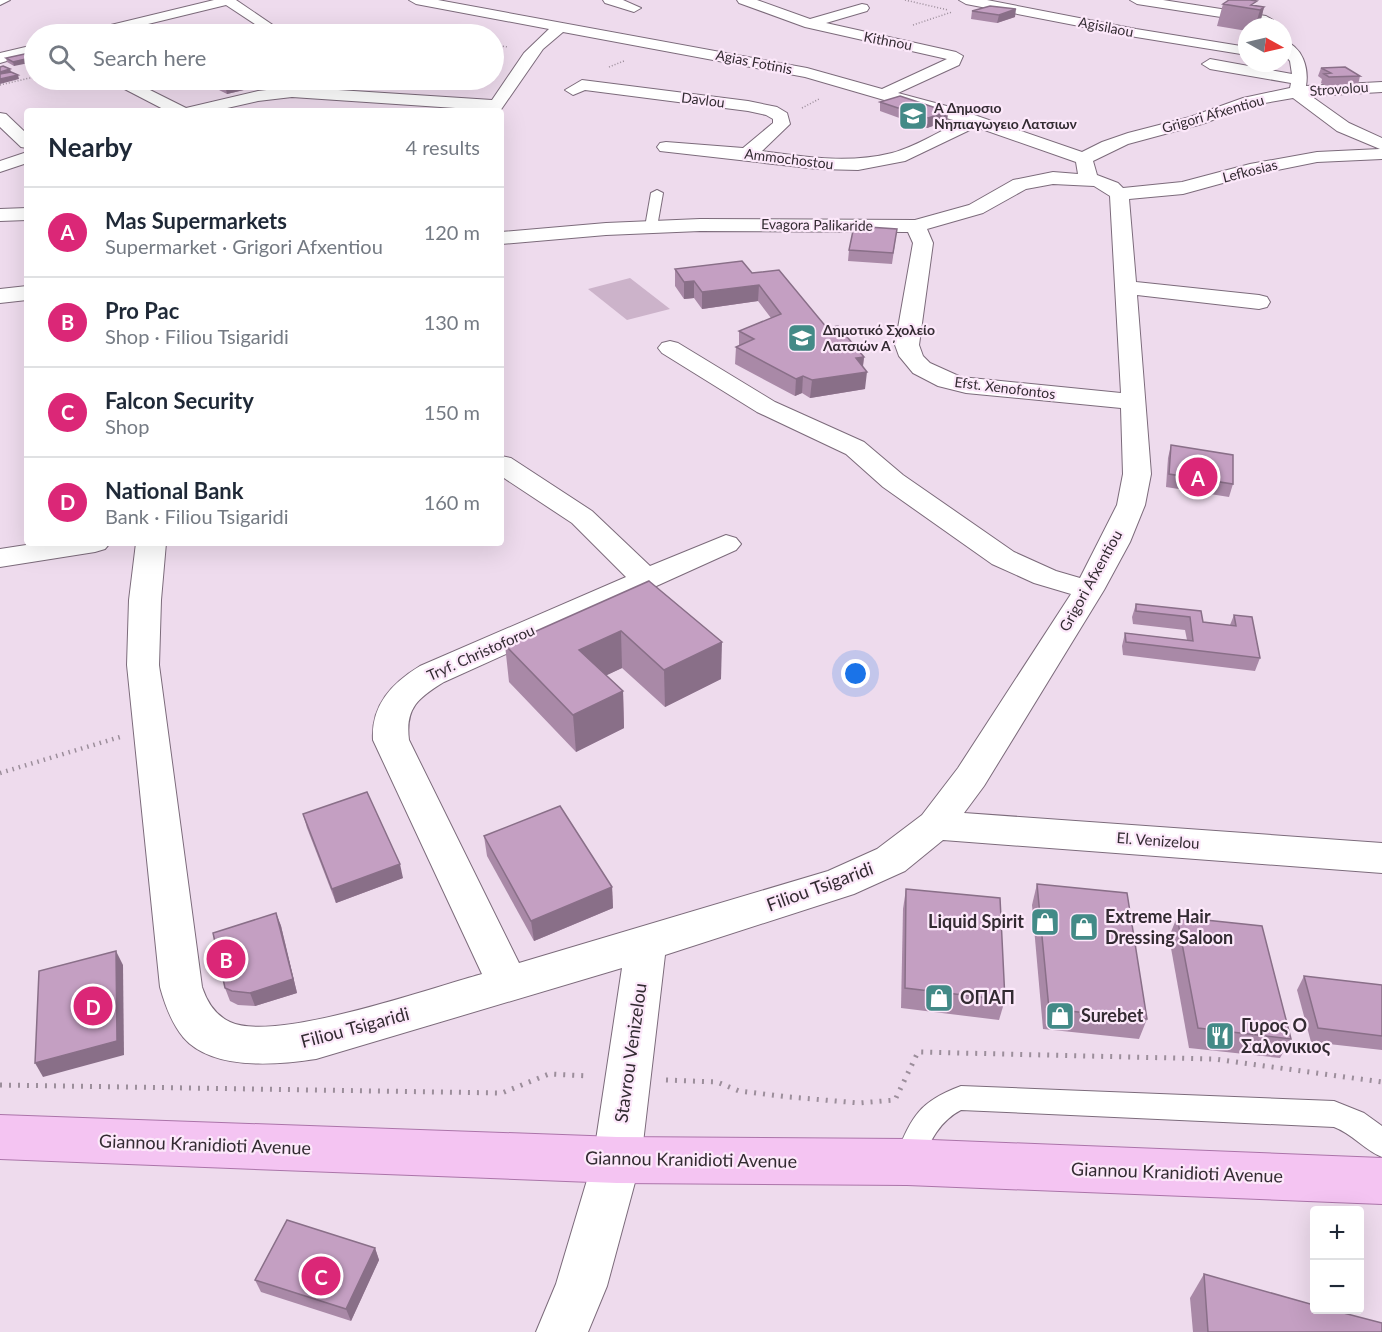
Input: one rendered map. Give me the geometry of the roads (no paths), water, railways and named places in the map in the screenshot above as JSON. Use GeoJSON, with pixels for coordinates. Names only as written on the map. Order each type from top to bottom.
{"type":"FeatureCollection","features":[{"type":"Feature","properties":{"kind":"main road","name":"Giannou Kranidioti Avenue"},"geometry":{"type":"LineString","coordinates":[[0,1137],[616,1160],[907,1162],[1382,1181]]}},
{"type":"Feature","properties":{"kind":"street"},"geometry":{"type":"LineString","coordinates":[[131,24],[227,0],[264,24]]}},
{"type":"Feature","properties":{"kind":"street","name":"Agias Fotinis"},"geometry":{"type":"LineString","coordinates":[[416,0],[771,65],[849,83],[975,121],[1084,159]]}},
{"type":"Feature","properties":{"kind":"street"},"geometry":{"type":"LineString","coordinates":[[447,7],[476,0]]}},
{"type":"Feature","properties":{"kind":"street"},"geometry":{"type":"LineString","coordinates":[[609,0],[634,8]]}},
{"type":"Feature","properties":{"kind":"street","name":"Kithnou"},"geometry":{"type":"LineString","coordinates":[[744,0],[810,24],[956,56],[954,62],[886,93]]}},
{"type":"Feature","properties":{"kind":"street","name":"Agisilaou"},"geometry":{"type":"LineString","coordinates":[[966,0],[1136,33],[1238,50]]}},
{"type":"Feature","properties":{"kind":"street"},"geometry":{"type":"LineString","coordinates":[[1137,0],[1259,18]]}},
{"type":"Feature","properties":{"kind":"street"},"geometry":{"type":"LineString","coordinates":[[810,24],[862,8]]}},
{"type":"Feature","properties":{"kind":"street"},"geometry":{"type":"LineString","coordinates":[[205,108],[258,96],[303,92],[494,108],[534,48],[544,37],[559,28]]}},
{"type":"Feature","properties":{"kind":"street"},"geometry":{"type":"LineString","coordinates":[[0,58],[24,52]]}},
{"type":"Feature","properties":{"kind":"street"},"geometry":{"type":"LineString","coordinates":[[1292,56],[1299,62],[1299,86]]}},
{"type":"Feature","properties":{"kind":"street"},"geometry":{"type":"LineString","coordinates":[[1193,61],[1299,86],[1343,127],[1382,144]]}},
{"type":"Feature","properties":{"kind":"street","name":"Strovolou"},"geometry":{"type":"LineString","coordinates":[[1299,86],[1317,89],[1382,87]]}},
{"type":"Feature","properties":{"kind":"street","name":"Grigori Afxentiou"},"geometry":{"type":"LineString","coordinates":[[1084,159],[1104,147],[1135,135],[1201,120],[1247,102],[1299,86]]}},
{"type":"Feature","properties":{"kind":"street","name":"Davlou"},"geometry":{"type":"LineString","coordinates":[[577,88],[748,106],[771,111],[782,118],[779,127],[747,154]]}},
{"type":"Feature","properties":{"kind":"street"},"geometry":{"type":"LineString","coordinates":[[139,90],[174,108]]}},
{"type":"Feature","properties":{"kind":"street"},"geometry":{"type":"LineString","coordinates":[[0,119],[24,140]]}},
{"type":"Feature","properties":{"kind":"street","name":"Ammochostou"},"geometry":{"type":"LineString","coordinates":[[666,147],[832,165],[873,163],[898,157],[975,121]]}},
{"type":"Feature","properties":{"kind":"street","name":"Lefkosias"},"geometry":{"type":"LineString","coordinates":[[1119,194],[1183,188],[1250,170],[1317,157],[1382,154]]}},
{"type":"Feature","properties":{"kind":"street"},"geometry":{"type":"LineString","coordinates":[[0,167],[24,158]]}},
{"type":"Feature","properties":{"kind":"street"},"geometry":{"type":"LineString","coordinates":[[1084,159],[1088,179]]}},
{"type":"Feature","properties":{"kind":"street","name":"Evagora Palikaride"},"geometry":{"type":"LineString","coordinates":[[504,238],[651,226],[751,224],[916,226],[964,214],[988,203],[1011,188],[1029,181],[1053,178],[1088,179],[1105,184],[1119,194]]}},
{"type":"Feature","properties":{"kind":"street","name":"Grigori Afxentiou"},"geometry":{"type":"LineString","coordinates":[[935,825],[971,777],[1089,590],[1115,542],[1131,505],[1137,474],[1119,194]]}},
{"type":"Feature","properties":{"kind":"street"},"geometry":{"type":"LineString","coordinates":[[0,215],[24,214]]}},
{"type":"Feature","properties":{"kind":"street","name":"Efst. Xenofontos"},"geometry":{"type":"LineString","coordinates":[[916,226],[923,243],[908,345],[909,355],[915,363],[938,378],[953,383],[1133,402]]}},
{"type":"Feature","properties":{"kind":"street"},"geometry":{"type":"LineString","coordinates":[[1126,287],[1259,302]]}},
{"type":"Feature","properties":{"kind":"street"},"geometry":{"type":"LineString","coordinates":[[0,296],[24,294]]}},
{"type":"Feature","properties":{"kind":"street"},"geometry":{"type":"LineString","coordinates":[[670,348],[766,407],[855,448],[893,482],[1003,558],[1045,576],[1089,590]]}},
{"type":"Feature","properties":{"kind":"street"},"geometry":{"type":"LineString","coordinates":[[504,466],[582,517],[646,579]]}},
{"type":"Feature","properties":{"kind":"street","name":"Tryf. Christoforou"},"geometry":{"type":"LineString","coordinates":[[509,985],[391,740],[389,728],[393,708],[410,689],[432,674],[726,544]]}},
{"type":"Feature","properties":{"kind":"street"},"geometry":{"type":"LineString","coordinates":[[0,558],[76,546]]}},
{"type":"Feature","properties":{"kind":"street","name":"Filiou Tsigaridi"},"geometry":{"type":"LineString","coordinates":[[151,546],[145,600],[143,665],[181,987],[189,1014],[197,1025],[230,1042],[249,1046],[288,1045],[316,1040],[646,945],[840,883],[891,860],[935,825]]}},
{"type":"Feature","properties":{"kind":"street","name":"El. Venizelou"},"geometry":{"type":"LineString","coordinates":[[935,825],[1382,858]]}},
{"type":"Feature","properties":{"kind":"street","name":"Stavrou Venizelou"},"geometry":{"type":"LineString","coordinates":[[562,1332],[580,1286],[616,1160],[646,945]]}},
{"type":"Feature","properties":{"kind":"lane"},"geometry":{"type":"LineString","coordinates":[[651,226],[657,194]]}},
{"type":"Feature","properties":{"kind":"lane"},"geometry":{"type":"LineString","coordinates":[[907,1162],[924,1124],[932,1113],[946,1103],[961,1098],[1334,1114],[1352,1119],[1382,1144]]}},
{"type":"Feature","properties":{"kind":"place","name":"Α Δημοσιο Νηπιαγωγειο Λατσιων"},"geometry":{"type":"Point","coordinates":[913,116]}},
{"type":"Feature","properties":{"kind":"place","name":"Δημοτικό Σχολείο Λατσιών Α΄"},"geometry":{"type":"Point","coordinates":[802,338]}},
{"type":"Feature","properties":{"kind":"place","name":"Mas Supermarkets"},"geometry":{"type":"Point","coordinates":[1198,477]}},
{"type":"Feature","properties":{"kind":"place","name":"Liquid Spirit"},"geometry":{"type":"Point","coordinates":[1045,922]}},
{"type":"Feature","properties":{"kind":"place","name":"Extreme Hair Dressing Saloon"},"geometry":{"type":"Point","coordinates":[1084,927]}},
{"type":"Feature","properties":{"kind":"place","name":"Pro Pac"},"geometry":{"type":"Point","coordinates":[226,959]}},
{"type":"Feature","properties":{"kind":"place","name":"ΟΠΑΠ"},"geometry":{"type":"Point","coordinates":[939,998]}},
{"type":"Feature","properties":{"kind":"place","name":"National Bank"},"geometry":{"type":"Point","coordinates":[93,1006]}},
{"type":"Feature","properties":{"kind":"place","name":"Surebet"},"geometry":{"type":"Point","coordinates":[1060,1016]}},
{"type":"Feature","properties":{"kind":"place","name":"Γυρος Ο Σαλονικιος"},"geometry":{"type":"Point","coordinates":[1220,1036]}},
{"type":"Feature","properties":{"kind":"place","name":"Falcon Security"},"geometry":{"type":"Point","coordinates":[321,1276]}}]}
